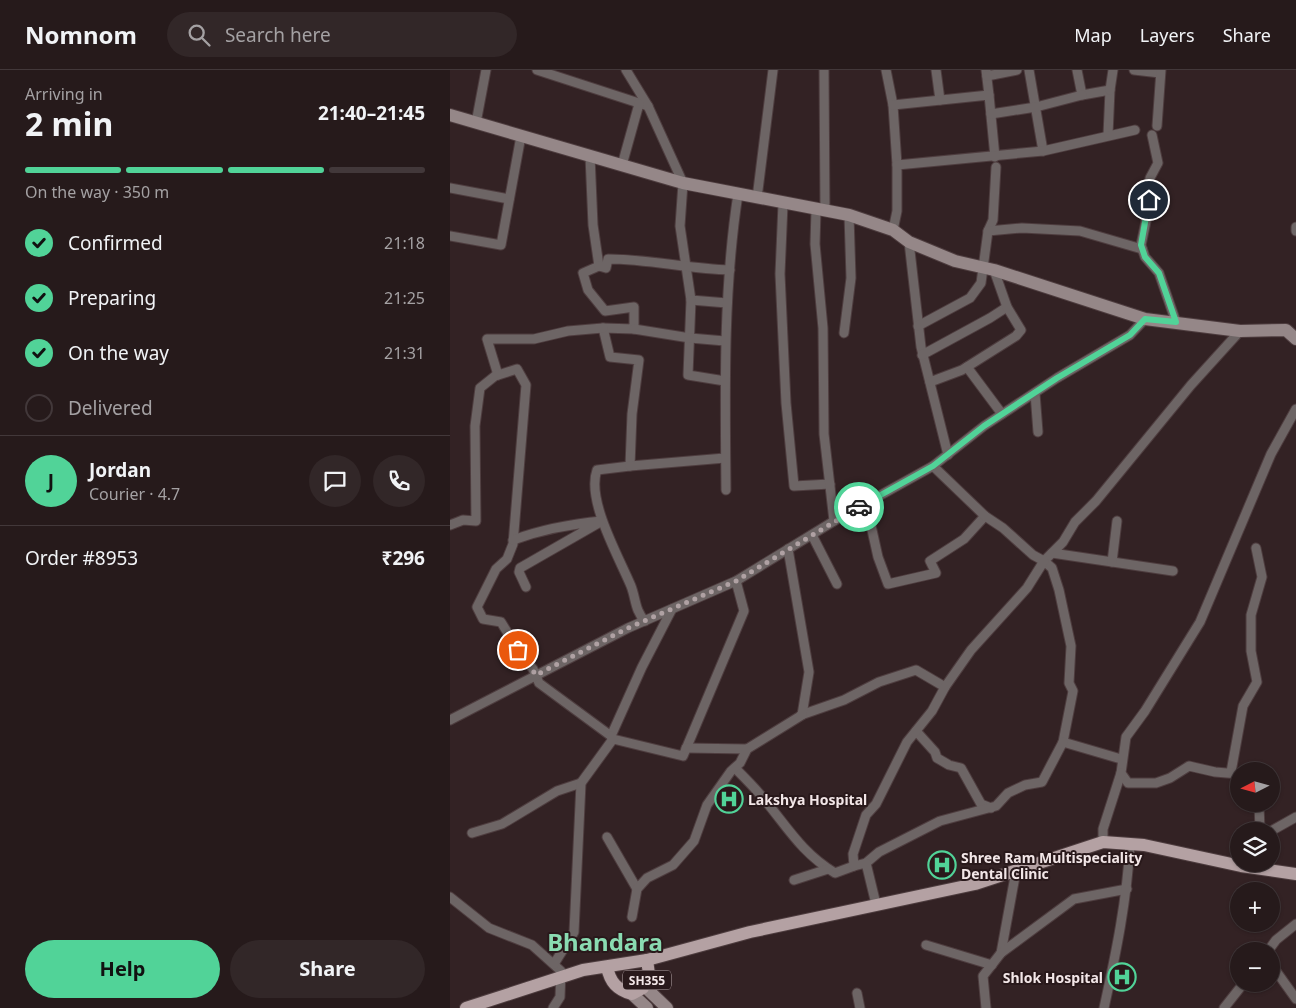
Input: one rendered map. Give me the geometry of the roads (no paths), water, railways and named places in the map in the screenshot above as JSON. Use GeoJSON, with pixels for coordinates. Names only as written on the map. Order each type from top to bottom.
{"type":"FeatureCollection","features":[{"type":"Feature","properties":{"kind":"main road","name":"SH355"},"geometry":{"type":"LineString","coordinates":[[466,1008],[561,977],[647,960],[750,932],[975,884],[1103,842],[1144,844],[1230,863]]}},
{"type":"Feature","properties":{"kind":"main road","name":"SH355"},"geometry":{"type":"LineString","coordinates":[[1280,871],[1296,874]]}},
{"type":"Feature","properties":{"kind":"main road","name":"SH355"},"geometry":{"type":"LineString","coordinates":[[607,967],[610,980],[622,992],[632,994],[638,992],[644,986],[649,974],[647,960]]}},
{"type":"Feature","properties":{"kind":"street"},"geometry":{"type":"LineString","coordinates":[[476,123],[486,70]]}},
{"type":"Feature","properties":{"kind":"street"},"geometry":{"type":"LineString","coordinates":[[537,70],[644,105]]}},
{"type":"Feature","properties":{"kind":"street"},"geometry":{"type":"LineString","coordinates":[[626,70],[684,183],[680,226],[691,300],[688,375],[725,381]]}},
{"type":"Feature","properties":{"kind":"street"},"geometry":{"type":"LineString","coordinates":[[757,198],[773,70]]}},
{"type":"Feature","properties":{"kind":"street"},"geometry":{"type":"LineString","coordinates":[[824,70],[821,210],[815,244],[823,328],[824,434],[834,521]]}},
{"type":"Feature","properties":{"kind":"street"},"geometry":{"type":"LineString","coordinates":[[886,70],[893,105],[897,165],[897,211],[893,230]]}},
{"type":"Feature","properties":{"kind":"street"},"geometry":{"type":"LineString","coordinates":[[936,70],[940,100]]}},
{"type":"Feature","properties":{"kind":"street"},"geometry":{"type":"LineString","coordinates":[[995,157],[986,73],[1017,70]]}},
{"type":"Feature","properties":{"kind":"street"},"geometry":{"type":"LineString","coordinates":[[1029,70],[1043,151]]}},
{"type":"Feature","properties":{"kind":"street"},"geometry":{"type":"LineString","coordinates":[[1078,70],[1082,95]]}},
{"type":"Feature","properties":{"kind":"street"},"geometry":{"type":"LineString","coordinates":[[1108,135],[1113,70]]}},
{"type":"Feature","properties":{"kind":"street"},"geometry":{"type":"LineString","coordinates":[[1134,70],[1160,71],[1157,126]]}},
{"type":"Feature","properties":{"kind":"street"},"geometry":{"type":"LineString","coordinates":[[991,114],[1036,107],[1110,90]]}},
{"type":"Feature","properties":{"kind":"street"},"geometry":{"type":"LineString","coordinates":[[893,105],[989,95]]}},
{"type":"Feature","properties":{"kind":"street"},"geometry":{"type":"LineString","coordinates":[[622,165],[644,105]]}},
{"type":"Feature","properties":{"kind":"street"},"geometry":{"type":"LineString","coordinates":[[450,115],[684,183],[783,204],[849,215],[893,230],[909,242],[955,260],[988,268],[1145,319],[1240,331],[1286,330],[1296,339]]}},
{"type":"Feature","properties":{"kind":"street"},"geometry":{"type":"LineString","coordinates":[[897,165],[1043,151],[1135,130]]}},
{"type":"Feature","properties":{"kind":"street"},"geometry":{"type":"LineString","coordinates":[[1152,135],[1158,163],[1150,178],[1148,212],[1141,245],[1145,257],[1159,273],[1176,322]]}},
{"type":"Feature","properties":{"kind":"street"},"geometry":{"type":"LineString","coordinates":[[450,236],[501,245],[521,136]]}},
{"type":"Feature","properties":{"kind":"street"},"geometry":{"type":"LineString","coordinates":[[590,156],[592,225],[599,266]]}},
{"type":"Feature","properties":{"kind":"street"},"geometry":{"type":"LineString","coordinates":[[918,326],[970,298],[981,283],[988,268],[988,231],[993,220],[996,167]]}},
{"type":"Feature","properties":{"kind":"street"},"geometry":{"type":"LineString","coordinates":[[450,188],[509,199]]}},
{"type":"Feature","properties":{"kind":"street"},"geometry":{"type":"LineString","coordinates":[[726,490],[725,341],[730,270],[729,253],[738,194]]}},
{"type":"Feature","properties":{"kind":"street"},"geometry":{"type":"LineString","coordinates":[[783,204],[780,274],[786,403],[794,486],[830,484]]}},
{"type":"Feature","properties":{"kind":"street"},"geometry":{"type":"LineString","coordinates":[[844,333],[851,278],[849,215]]}},
{"type":"Feature","properties":{"kind":"street"},"geometry":{"type":"LineString","coordinates":[[988,231],[1022,228],[1080,231],[1142,249]]}},
{"type":"Feature","properties":{"kind":"street"},"geometry":{"type":"LineString","coordinates":[[909,242],[922,355],[948,454]]}},
{"type":"Feature","properties":{"kind":"street"},"geometry":{"type":"LineString","coordinates":[[634,329],[634,307],[605,311],[588,290],[583,273],[599,266],[606,268],[608,259],[627,259],[687,266],[702,270],[730,270]]}},
{"type":"Feature","properties":{"kind":"street"},"geometry":{"type":"LineString","coordinates":[[930,382],[968,366],[1016,336],[1021,330],[1007,307],[988,268]]}},
{"type":"Feature","properties":{"kind":"street"},"geometry":{"type":"LineString","coordinates":[[691,300],[727,303]]}},
{"type":"Feature","properties":{"kind":"street"},"geometry":{"type":"LineString","coordinates":[[922,355],[984,322],[1007,307]]}},
{"type":"Feature","properties":{"kind":"street"},"geometry":{"type":"LineString","coordinates":[[450,720],[645,621],[736,581],[834,521],[933,466],[1002,414],[1130,335],[1145,319]]}},
{"type":"Feature","properties":{"kind":"street"},"geometry":{"type":"LineString","coordinates":[[603,328],[610,357],[639,360],[632,414],[630,466]]}},
{"type":"Feature","properties":{"kind":"street"},"geometry":{"type":"LineString","coordinates":[[498,375],[488,339],[534,340],[568,331],[603,328],[634,329],[690,338],[725,341]]}},
{"type":"Feature","properties":{"kind":"street"},"geometry":{"type":"LineString","coordinates":[[854,866],[853,854],[866,815],[885,786],[907,742],[932,712],[971,650],[1027,588],[1044,561],[1063,542],[1075,522],[1117,477],[1191,385],[1240,331]]}},
{"type":"Feature","properties":{"kind":"street"},"geometry":{"type":"LineString","coordinates":[[968,366],[1002,414]]}},
{"type":"Feature","properties":{"kind":"street"},"geometry":{"type":"LineString","coordinates":[[450,525],[463,520],[476,521],[475,426],[480,388],[498,375],[517,369],[526,385],[513,540],[507,559],[496,569],[477,607],[483,619],[501,622],[536,675],[539,683],[612,738],[683,756],[744,611],[736,581]]}},
{"type":"Feature","properties":{"kind":"street"},"geometry":{"type":"LineString","coordinates":[[1034,393],[1038,432]]}},
{"type":"Feature","properties":{"kind":"street"},"geometry":{"type":"LineString","coordinates":[[1103,842],[1103,829],[1121,773],[1126,738],[1200,622],[1272,454],[1296,409]]}},
{"type":"Feature","properties":{"kind":"street"},"geometry":{"type":"LineString","coordinates":[[645,621],[638,614],[632,589],[602,521],[593,480],[597,470],[725,458]]}},
{"type":"Feature","properties":{"kind":"street"},"geometry":{"type":"LineString","coordinates":[[735,768],[762,796],[803,849],[835,873],[866,863],[879,852],[940,821],[991,808],[996,806],[1008,792],[1025,785],[1042,782],[1064,742],[1073,692],[1069,683],[1071,646],[1059,590],[1052,568],[1033,555],[1003,528],[985,516],[933,466]]}},
{"type":"Feature","properties":{"kind":"street"},"geometry":{"type":"LineString","coordinates":[[866,503],[878,557],[888,584],[936,573],[930,561],[964,539],[985,516]]}},
{"type":"Feature","properties":{"kind":"street"},"geometry":{"type":"LineString","coordinates":[[513,540],[542,529],[566,524],[602,521]]}},
{"type":"Feature","properties":{"kind":"street"},"geometry":{"type":"LineString","coordinates":[[526,587],[519,572],[520,568],[602,521]]}},
{"type":"Feature","properties":{"kind":"street"},"geometry":{"type":"LineString","coordinates":[[1112,562],[1117,521]]}},
{"type":"Feature","properties":{"kind":"street"},"geometry":{"type":"LineString","coordinates":[[812,534],[837,584]]}},
{"type":"Feature","properties":{"kind":"street"},"geometry":{"type":"LineString","coordinates":[[1236,762],[1243,706],[1257,682],[1250,651],[1251,615],[1262,577],[1256,548]]}},
{"type":"Feature","properties":{"kind":"street"},"geometry":{"type":"LineString","coordinates":[[788,549],[809,672],[801,715]]}},
{"type":"Feature","properties":{"kind":"street"},"geometry":{"type":"LineString","coordinates":[[1052,553],[1173,571]]}},
{"type":"Feature","properties":{"kind":"street"},"geometry":{"type":"LineString","coordinates":[[554,964],[574,932],[581,783],[612,738],[642,667],[672,609]]}},
{"type":"Feature","properties":{"kind":"street"},"geometry":{"type":"LineString","coordinates":[[632,917],[637,889],[647,878],[673,864],[683,856],[694,841],[707,805],[740,763],[747,750],[801,715],[844,700],[879,682],[916,670],[946,687]]}},
{"type":"Feature","properties":{"kind":"street"},"geometry":{"type":"LineString","coordinates":[[916,731],[935,752],[937,758],[949,765],[961,768],[981,804],[991,808]]}},
{"type":"Feature","properties":{"kind":"street"},"geometry":{"type":"LineString","coordinates":[[1064,742],[1122,759]]}},
{"type":"Feature","properties":{"kind":"street"},"geometry":{"type":"LineString","coordinates":[[686,748],[747,750]]}},
{"type":"Feature","properties":{"kind":"street"},"geometry":{"type":"LineString","coordinates":[[1121,773],[1128,783],[1144,785],[1170,778],[1189,766],[1216,772],[1230,773]]}},
{"type":"Feature","properties":{"kind":"street"},"geometry":{"type":"LineString","coordinates":[[472,833],[502,824],[557,791],[581,783]]}},
{"type":"Feature","properties":{"kind":"street"},"geometry":{"type":"LineString","coordinates":[[1280,826],[1296,817]]}},
{"type":"Feature","properties":{"kind":"street"},"geometry":{"type":"LineString","coordinates":[[607,837],[637,889]]}},
{"type":"Feature","properties":{"kind":"street"},"geometry":{"type":"LineString","coordinates":[[1104,1008],[1121,933],[1127,889],[1130,844]]}},
{"type":"Feature","properties":{"kind":"street"},"geometry":{"type":"LineString","coordinates":[[866,863],[876,904]]}},
{"type":"Feature","properties":{"kind":"street"},"geometry":{"type":"LineString","coordinates":[[794,880],[828,869]]}},
{"type":"Feature","properties":{"kind":"street"},"geometry":{"type":"LineString","coordinates":[[1001,953],[1016,871]]}},
{"type":"Feature","properties":{"kind":"street"},"geometry":{"type":"LineString","coordinates":[[986,1008],[983,976],[1001,953],[1074,899],[1127,889]]}},
{"type":"Feature","properties":{"kind":"street"},"geometry":{"type":"LineString","coordinates":[[450,897],[489,928],[532,945],[561,971],[560,997],[553,1008]]}},
{"type":"Feature","properties":{"kind":"street"},"geometry":{"type":"LineString","coordinates":[[1275,942],[1296,924]]}},
{"type":"Feature","properties":{"kind":"street"},"geometry":{"type":"LineString","coordinates":[[926,945],[992,965]]}},
{"type":"Feature","properties":{"kind":"street"},"geometry":{"type":"LineString","coordinates":[[1280,977],[1296,999]]}},
{"type":"Feature","properties":{"kind":"street"},"geometry":{"type":"LineString","coordinates":[[644,986],[667,1008]]}},
{"type":"Feature","properties":{"kind":"street"},"geometry":{"type":"LineString","coordinates":[[1224,1008],[1237,992]]}},
{"type":"Feature","properties":{"kind":"street"},"geometry":{"type":"LineString","coordinates":[[857,993],[860,1008]]}},
{"type":"Feature","properties":{"kind":"street"},"geometry":{"type":"LineString","coordinates":[[632,994],[647,1008]]}},
{"type":"Feature","properties":{"kind":"place","name":"Lakshya Hospital"},"geometry":{"type":"Point","coordinates":[729,799]}},
{"type":"Feature","properties":{"kind":"place","name":"Shree Ram Multispeciality Dental Clinic"},"geometry":{"type":"Point","coordinates":[942,865]}},
{"type":"Feature","properties":{"kind":"place","name":"Shlok Hospital"},"geometry":{"type":"Point","coordinates":[1122,977]}},
{"type":"Feature","properties":{"kind":"district","name":"Bhandara"},"geometry":{"type":"Point","coordinates":[605,941]}}]}
